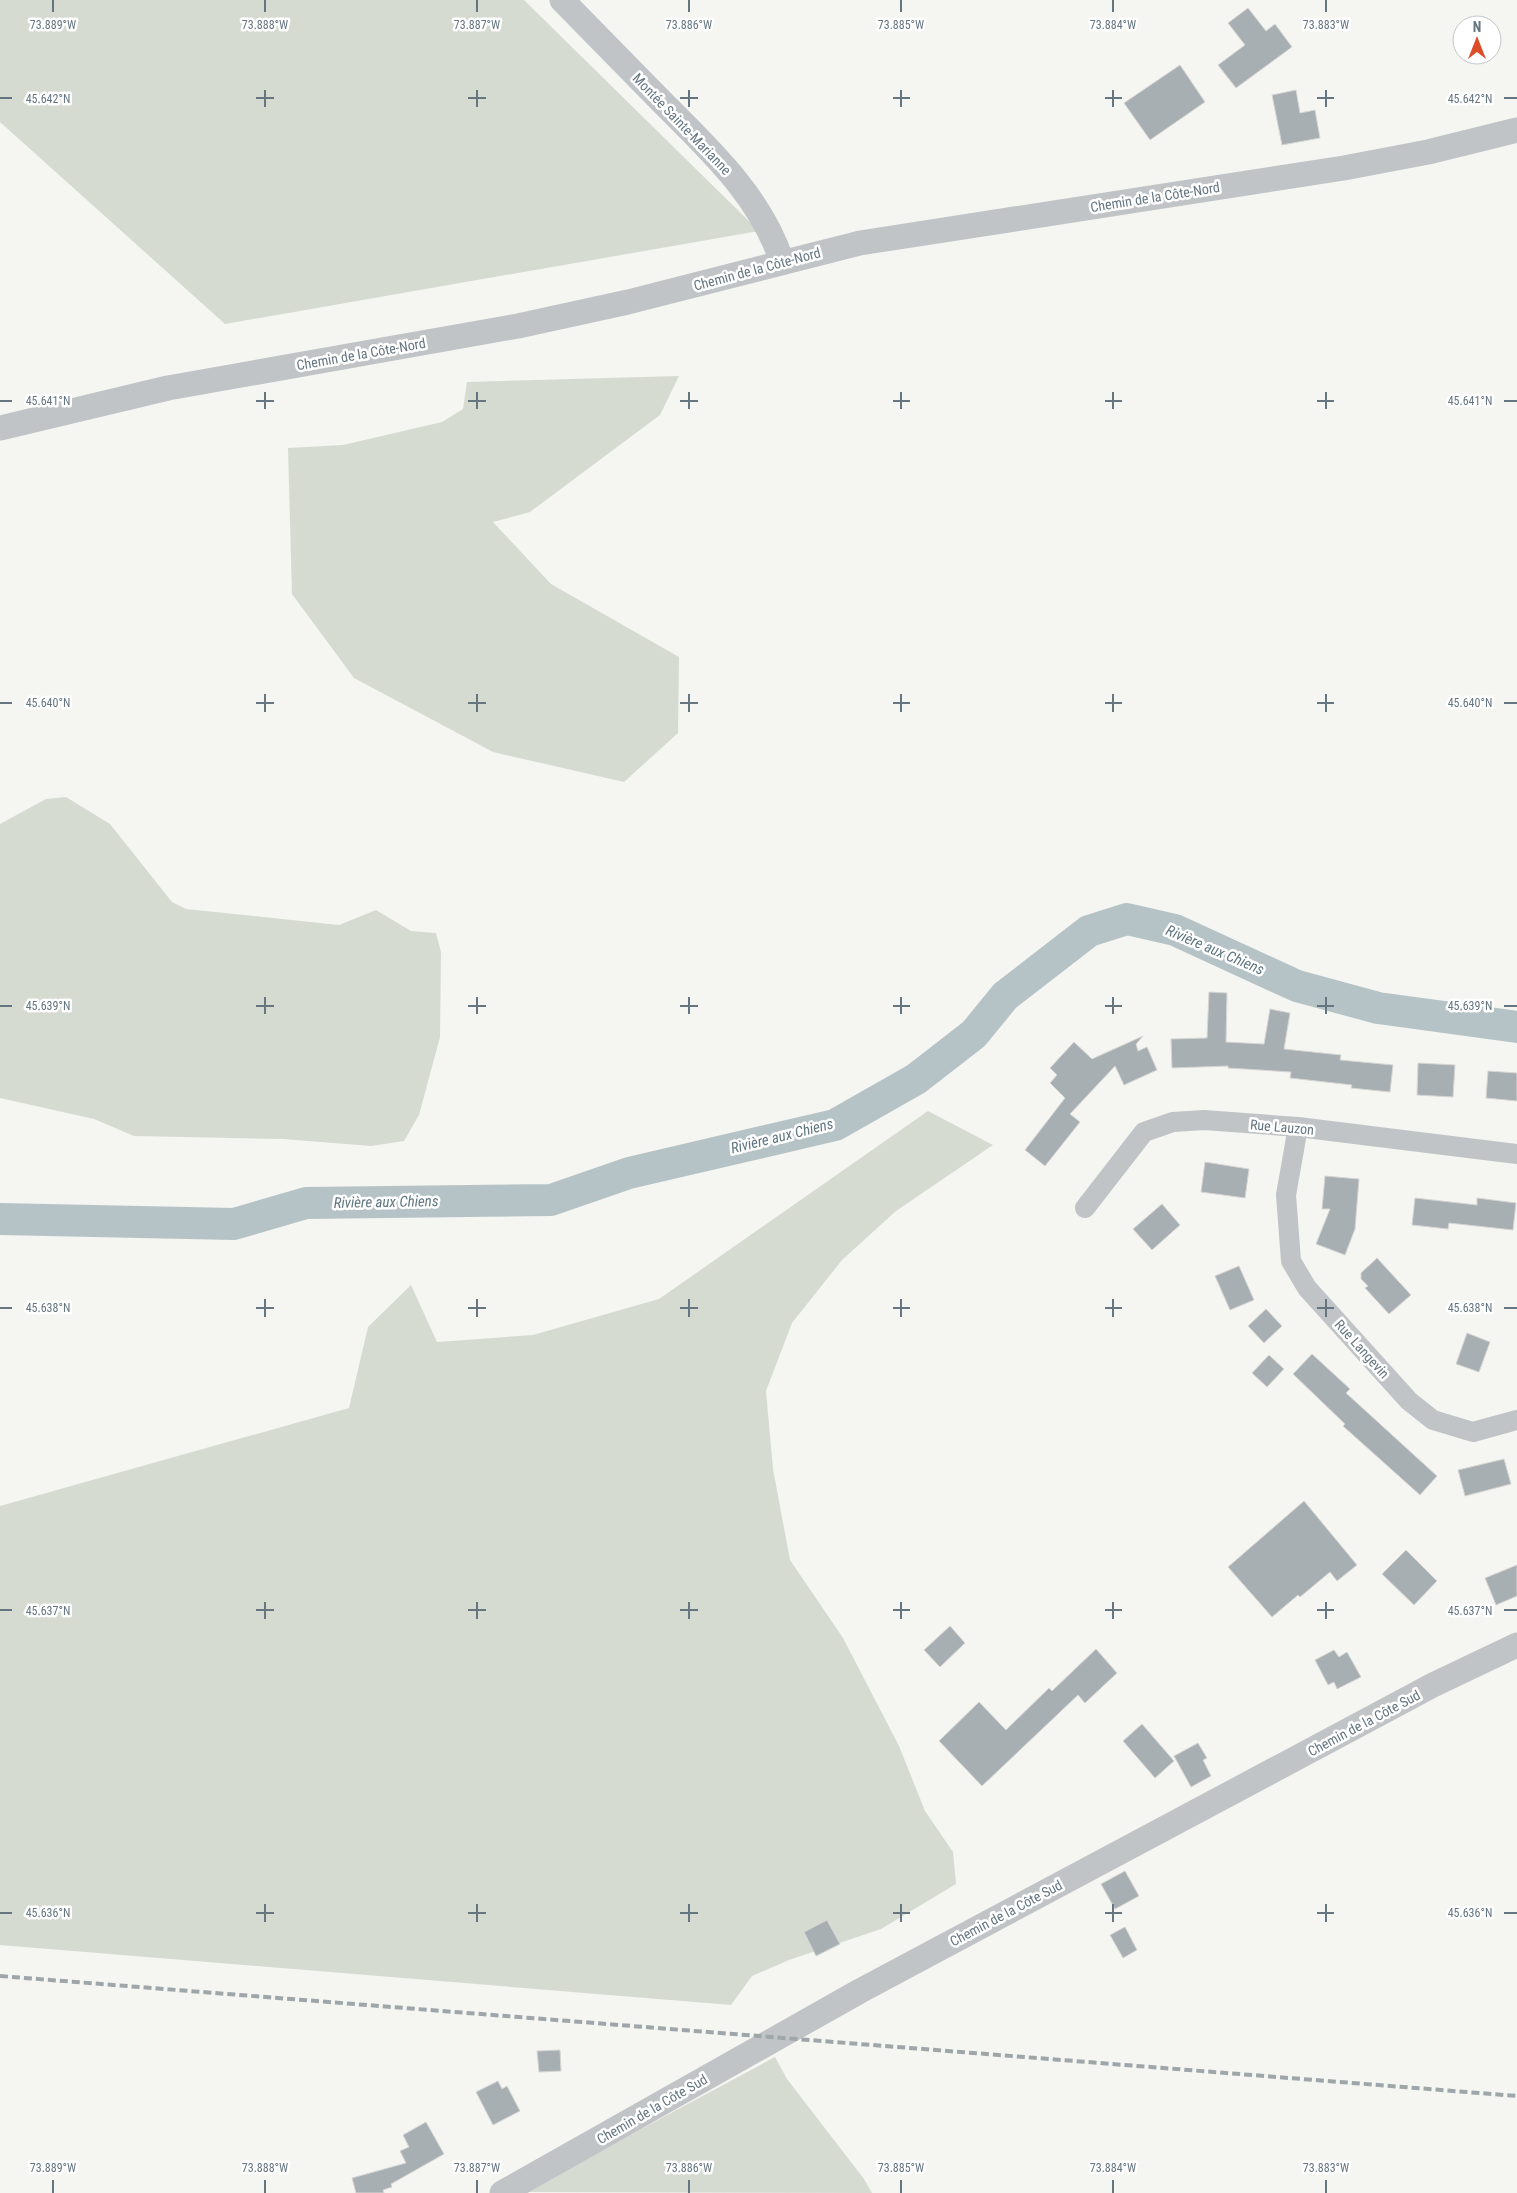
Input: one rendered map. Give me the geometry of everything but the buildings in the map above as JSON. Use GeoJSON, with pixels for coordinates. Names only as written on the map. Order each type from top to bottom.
{"type":"FeatureCollection","features":[{"type":"Feature","properties":{"kind":"street","name":"Montée Sainte-Marianne"},"geometry":{"type":"LineString","coordinates":[[562,0],[692,131],[741,186],[763,218],[782,262]]}},
{"type":"Feature","properties":{"kind":"street","name":"Chemin de la Côte-Nord"},"geometry":{"type":"LineString","coordinates":[[0,428],[168,388],[518,326],[656,295],[836,248],[1375,162],[1517,130]]}},
{"type":"Feature","properties":{"kind":"street","name":"Rue Lauzon"},"geometry":{"type":"LineString","coordinates":[[1085,1208],[1144,1132],[1173,1122],[1204,1120],[1298,1127],[1517,1154]]}},
{"type":"Feature","properties":{"kind":"street","name":"Rue Langevin"},"geometry":{"type":"LineString","coordinates":[[1298,1127],[1286,1195],[1291,1261],[1306,1288],[1408,1401],[1433,1420],[1473,1432],[1517,1420]]}},
{"type":"Feature","properties":{"kind":"street","name":"Chemin de la Côte Sud"},"geometry":{"type":"LineString","coordinates":[[502,2193],[886,1977],[1433,1685],[1517,1645]]}},
{"type":"Feature","properties":{"kind":"shaded area"},"geometry":{"type":"Polygon","coordinates":[[[0,0],[524,0],[759,231],[225,324],[0,122],[0,0]]]}},
{"type":"Feature","properties":{"kind":"shaded area"},"geometry":{"type":"Polygon","coordinates":[[[679,376],[660,415],[530,512],[493,522],[551,584],[679,657],[678,733],[624,782],[493,752],[354,678],[292,594],[288,448],[343,445],[442,422],[463,409],[467,382],[679,376]]]}},
{"type":"Feature","properties":{"kind":"shaded area"},"geometry":{"type":"Polygon","coordinates":[[[66,797],[110,824],[172,902],[186,909],[339,925],[376,910],[411,931],[436,933],[441,952],[440,1037],[419,1115],[404,1141],[371,1146],[283,1139],[134,1136],[94,1119],[0,1098],[0,824],[46,799],[66,797]]]}},
{"type":"Feature","properties":{"kind":"shaded area"},"geometry":{"type":"Polygon","coordinates":[[[928,1111],[993,1145],[896,1211],[842,1260],[792,1323],[766,1391],[773,1469],[790,1560],[843,1638],[899,1746],[925,1811],[953,1852],[956,1884],[881,1929],[789,1960],[752,1976],[731,2005],[0,1945],[0,1506],[349,1408],[368,1327],[411,1285],[437,1342],[533,1335],[659,1299],[928,1111]]]}},
{"type":"Feature","properties":{"kind":"shaded area"},"geometry":{"type":"Polygon","coordinates":[[[775,2057],[787,2079],[864,2179],[872,2193],[524,2192],[775,2057]]]}},
{"type":"Feature","properties":{"kind":"waterway","name":"Rivière aux Chiens"},"geometry":{"type":"LineString","coordinates":[[0,1219],[234,1224],[306,1203],[551,1200],[629,1173],[835,1125],[916,1079],[974,1034],[1005,996],[1089,931],[1127,919],[1175,930],[1297,986],[1378,1008],[1517,1027]]}},
{"type":"Feature","properties":{"kind":"railway"},"geometry":{"type":"LineString","coordinates":[[0,1976],[1517,2096]]}}]}
